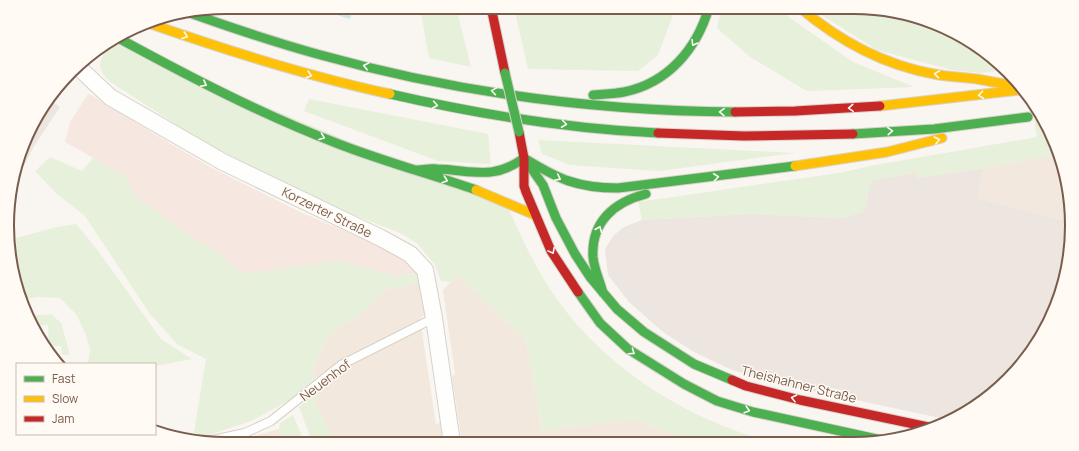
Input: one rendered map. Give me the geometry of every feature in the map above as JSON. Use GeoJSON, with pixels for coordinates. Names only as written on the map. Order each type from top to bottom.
{"type":"FeatureCollection","features":[{"type":"Feature","properties":{"kind":"main road","name":"Theishahner Straße"},"geometry":{"type":"LineString","coordinates":[[493,14],[524,158],[524,186],[535,216],[551,251],[574,287],[600,323],[628,350],[684,384],[717,401],[753,412],[865,437]]}},
{"type":"Feature","properties":{"kind":"main road"},"geometry":{"type":"LineString","coordinates":[[532,97],[615,94],[636,88],[654,80],[669,71],[684,57],[691,48],[703,26],[707,14]]}},
{"type":"Feature","properties":{"kind":"main road"},"geometry":{"type":"LineString","coordinates":[[807,14],[833,34],[881,59],[929,73],[1012,85]]}},
{"type":"Feature","properties":{"kind":"main road"},"geometry":{"type":"LineString","coordinates":[[199,16],[288,45],[362,65],[448,84],[532,97],[654,110],[768,112],[868,107],[928,102],[1016,90]]}},
{"type":"Feature","properties":{"kind":"main road"},"geometry":{"type":"LineString","coordinates":[[157,25],[232,52],[314,77],[374,92],[482,113],[532,121],[593,128],[650,133],[718,136],[810,136],[922,130],[1028,117],[887,152],[828,162],[677,182],[618,188],[594,188],[568,182],[553,176],[524,158],[510,169],[494,172],[473,173],[440,169],[415,170]]}},
{"type":"Feature","properties":{"kind":"main road"},"geometry":{"type":"LineString","coordinates":[[123,41],[206,85],[281,120],[337,143],[499,198],[535,216]]}},
{"type":"Feature","properties":{"kind":"main road","name":"Theishahner Straße"},"geometry":{"type":"LineString","coordinates":[[524,158],[543,184],[568,244],[590,277],[617,309],[644,332],[694,364],[746,386],[800,400],[922,426]]}},
{"type":"Feature","properties":{"kind":"main road"},"geometry":{"type":"LineString","coordinates":[[603,293],[595,268],[593,251],[596,233],[604,217],[623,201],[638,196],[651,194],[677,182]]}},
{"type":"Feature","properties":{"kind":"main road"},"geometry":{"type":"LineString","coordinates":[[913,424],[916,428]]}},
{"type":"Feature","properties":{"kind":"street","name":"Korzerter Straße"},"geometry":{"type":"LineString","coordinates":[[82,70],[110,97],[223,162],[381,238],[410,254],[425,270],[434,318],[451,437]]}},
{"type":"Feature","properties":{"kind":"lane","name":"Neuenhof"},"geometry":{"type":"LineString","coordinates":[[230,437],[271,421],[341,366],[434,318]]}},
{"type":"Feature","properties":{"kind":"shaded area"},"geometry":{"type":"Polygon","coordinates":[[[88,94],[102,102],[104,101],[151,132],[210,167],[300,212],[400,254],[419,273],[395,276],[340,261],[251,273],[239,272],[217,252],[184,232],[136,197],[125,176],[65,142],[70,122],[88,94]]]}},
{"type":"Feature","properties":{"kind":"shaded area"},"geometry":{"type":"Polygon","coordinates":[[[54,103],[60,107],[33,148],[22,168],[25,158],[36,132],[54,103]]]}},
{"type":"Feature","properties":{"kind":"shaded area"},"geometry":{"type":"Polygon","coordinates":[[[1053,155],[1061,184],[1065,221],[978,198],[983,168],[1053,155]]]}},
{"type":"Feature","properties":{"kind":"shaded area"},"geometry":{"type":"Polygon","coordinates":[[[983,168],[978,198],[1065,221],[1065,239],[1058,280],[1049,306],[1037,331],[1013,365],[993,385],[959,409],[941,418],[846,398],[842,390],[824,387],[817,392],[770,382],[730,369],[694,352],[663,332],[629,302],[608,275],[605,249],[614,235],[624,227],[642,220],[750,214],[843,218],[864,211],[871,181],[917,172],[918,178],[983,168]]]}},
{"type":"Feature","properties":{"kind":"shaded area"},"geometry":{"type":"Polygon","coordinates":[[[458,274],[526,340],[542,431],[632,419],[680,437],[461,437],[452,377],[455,374],[443,290],[458,274]]]}},
{"type":"Feature","properties":{"kind":"shaded area"},"geometry":{"type":"Polygon","coordinates":[[[420,283],[426,314],[420,318],[436,425],[442,420],[444,437],[333,437],[315,404],[318,396],[328,381],[322,374],[314,379],[312,368],[330,332],[361,314],[386,289],[406,287],[407,284],[420,283]]]}},
{"type":"Feature","properties":{"kind":"shaded area"},"geometry":{"type":"Polygon","coordinates":[[[279,429],[281,437],[251,437],[279,429]]]}},
{"type":"Feature","properties":{"kind":"green space"},"geometry":{"type":"Polygon","coordinates":[[[421,14],[458,14],[471,67],[429,58],[421,14]]]}},
{"type":"Feature","properties":{"kind":"green space"},"geometry":{"type":"Polygon","coordinates":[[[516,14],[673,14],[658,55],[638,71],[528,69],[516,14]]]}},
{"type":"Feature","properties":{"kind":"green space"},"geometry":{"type":"Polygon","coordinates":[[[720,14],[784,14],[853,62],[914,87],[807,91],[750,57],[717,28],[720,14]]]}},
{"type":"Feature","properties":{"kind":"green space"},"geometry":{"type":"Polygon","coordinates":[[[820,14],[867,14],[895,18],[921,25],[959,42],[998,71],[981,73],[952,70],[877,50],[820,14]]]}},
{"type":"Feature","properties":{"kind":"green space"},"geometry":{"type":"Polygon","coordinates":[[[117,44],[509,209],[528,251],[551,290],[569,315],[611,358],[634,377],[687,409],[714,422],[755,437],[680,437],[632,419],[542,431],[526,340],[458,274],[451,282],[441,281],[435,265],[418,244],[400,233],[339,209],[257,170],[192,135],[109,81],[101,70],[100,65],[106,52],[117,44]]]}},
{"type":"Feature","properties":{"kind":"green space"},"geometry":{"type":"Polygon","coordinates":[[[309,99],[488,134],[491,164],[438,161],[304,111],[309,99]]]}},
{"type":"Feature","properties":{"kind":"green space"},"geometry":{"type":"Polygon","coordinates":[[[1033,115],[1053,155],[983,168],[918,178],[917,172],[871,181],[864,211],[843,218],[750,214],[642,220],[638,202],[839,173],[870,166],[1037,137],[1033,115]]]}},
{"type":"Feature","properties":{"kind":"green space"},"geometry":{"type":"Polygon","coordinates":[[[538,140],[795,153],[659,171],[570,165],[542,154],[538,140]]]}},
{"type":"Feature","properties":{"kind":"green space"},"geometry":{"type":"Polygon","coordinates":[[[50,157],[82,171],[93,158],[125,176],[136,197],[184,232],[217,252],[240,272],[251,273],[340,261],[395,276],[419,273],[420,283],[407,284],[407,287],[386,289],[361,314],[330,332],[312,368],[314,379],[290,400],[251,421],[206,436],[194,434],[206,359],[177,344],[150,314],[85,216],[57,194],[35,171],[50,157]]]}},
{"type":"Feature","properties":{"kind":"green space"},"geometry":{"type":"Polygon","coordinates":[[[76,224],[96,248],[161,339],[192,359],[156,366],[156,363],[88,363],[90,349],[86,335],[76,314],[60,298],[39,297],[27,299],[18,267],[14,239],[57,227],[76,224]]]}},
{"type":"Feature","properties":{"kind":"green space"},"geometry":{"type":"Polygon","coordinates":[[[51,314],[61,323],[69,355],[62,355],[61,346],[52,346],[49,341],[48,325],[39,326],[34,316],[51,314]]]}},
{"type":"Feature","properties":{"kind":"green space"},"geometry":{"type":"Polygon","coordinates":[[[328,381],[318,396],[315,404],[333,437],[310,437],[299,407],[328,381]]]}},
{"type":"Feature","properties":{"kind":"green space"},"geometry":{"type":"Polygon","coordinates":[[[293,415],[302,437],[281,437],[279,429],[280,423],[293,415]]]}},
{"type":"Feature","properties":{"kind":"water"},"geometry":{"type":"Polygon","coordinates":[[[334,14],[352,14],[350,19],[334,14]]]}},
{"type":"Feature","properties":{"kind":"traffic: fast"},"geometry":{"type":"LineString","coordinates":[[593,95],[624,92],[654,81],[667,72],[678,62],[697,37],[707,14]]}},
{"type":"Feature","properties":{"kind":"traffic: fast"},"geometry":{"type":"LineString","coordinates":[[198,16],[253,35],[317,54],[420,79],[472,89],[524,97],[630,108],[735,112]]}},
{"type":"Feature","properties":{"kind":"traffic: fast"},"geometry":{"type":"LineString","coordinates":[[123,41],[226,94],[308,132],[371,156],[476,190]]}},
{"type":"Feature","properties":{"kind":"traffic: fast"},"geometry":{"type":"LineString","coordinates":[[505,73],[519,132]]}},
{"type":"Feature","properties":{"kind":"traffic: fast"},"geometry":{"type":"LineString","coordinates":[[390,94],[523,120],[590,128],[658,133]]}},
{"type":"Feature","properties":{"kind":"traffic: fast"},"geometry":{"type":"LineString","coordinates":[[853,134],[934,129],[1028,117]]}},
{"type":"Feature","properties":{"kind":"traffic: fast"},"geometry":{"type":"LineString","coordinates":[[524,158],[543,185],[556,218],[575,254],[590,277],[617,309],[644,332],[694,364],[732,380]]}},
{"type":"Feature","properties":{"kind":"traffic: fast"},"geometry":{"type":"LineString","coordinates":[[415,170],[434,169],[492,172],[502,170],[524,158],[547,172],[568,181],[604,188],[618,188],[795,166]]}},
{"type":"Feature","properties":{"kind":"traffic: fast"},"geometry":{"type":"LineString","coordinates":[[603,293],[593,257],[593,245],[600,224],[607,215],[624,202],[646,194]]}},
{"type":"Feature","properties":{"kind":"traffic: fast"},"geometry":{"type":"LineString","coordinates":[[578,292],[600,323],[628,349],[684,384],[717,401],[753,412],[867,437]]}},
{"type":"Feature","properties":{"kind":"traffic: slow"},"geometry":{"type":"LineString","coordinates":[[808,14],[862,50],[897,64],[915,70],[939,75],[977,79],[1010,85]]}},
{"type":"Feature","properties":{"kind":"traffic: slow"},"geometry":{"type":"LineString","coordinates":[[156,26],[268,62],[328,79],[390,94]]}},
{"type":"Feature","properties":{"kind":"traffic: slow"},"geometry":{"type":"LineString","coordinates":[[880,106],[1016,90]]}},
{"type":"Feature","properties":{"kind":"traffic: slow"},"geometry":{"type":"LineString","coordinates":[[795,166],[887,152],[942,138]]}},
{"type":"Feature","properties":{"kind":"traffic: slow"},"geometry":{"type":"LineString","coordinates":[[476,190],[535,215]]}},
{"type":"Feature","properties":{"kind":"traffic: jam"},"geometry":{"type":"LineString","coordinates":[[492,14],[505,73]]}},
{"type":"Feature","properties":{"kind":"traffic: jam"},"geometry":{"type":"LineString","coordinates":[[735,112],[795,111],[880,106]]}},
{"type":"Feature","properties":{"kind":"traffic: jam"},"geometry":{"type":"LineString","coordinates":[[519,132],[524,158],[524,186],[526,192],[551,251],[578,292]]}},
{"type":"Feature","properties":{"kind":"traffic: jam"},"geometry":{"type":"LineString","coordinates":[[658,133],[744,136],[853,134]]}},
{"type":"Feature","properties":{"kind":"traffic: jam"},"geometry":{"type":"LineString","coordinates":[[732,380],[746,386],[800,400],[922,426]]}}]}
